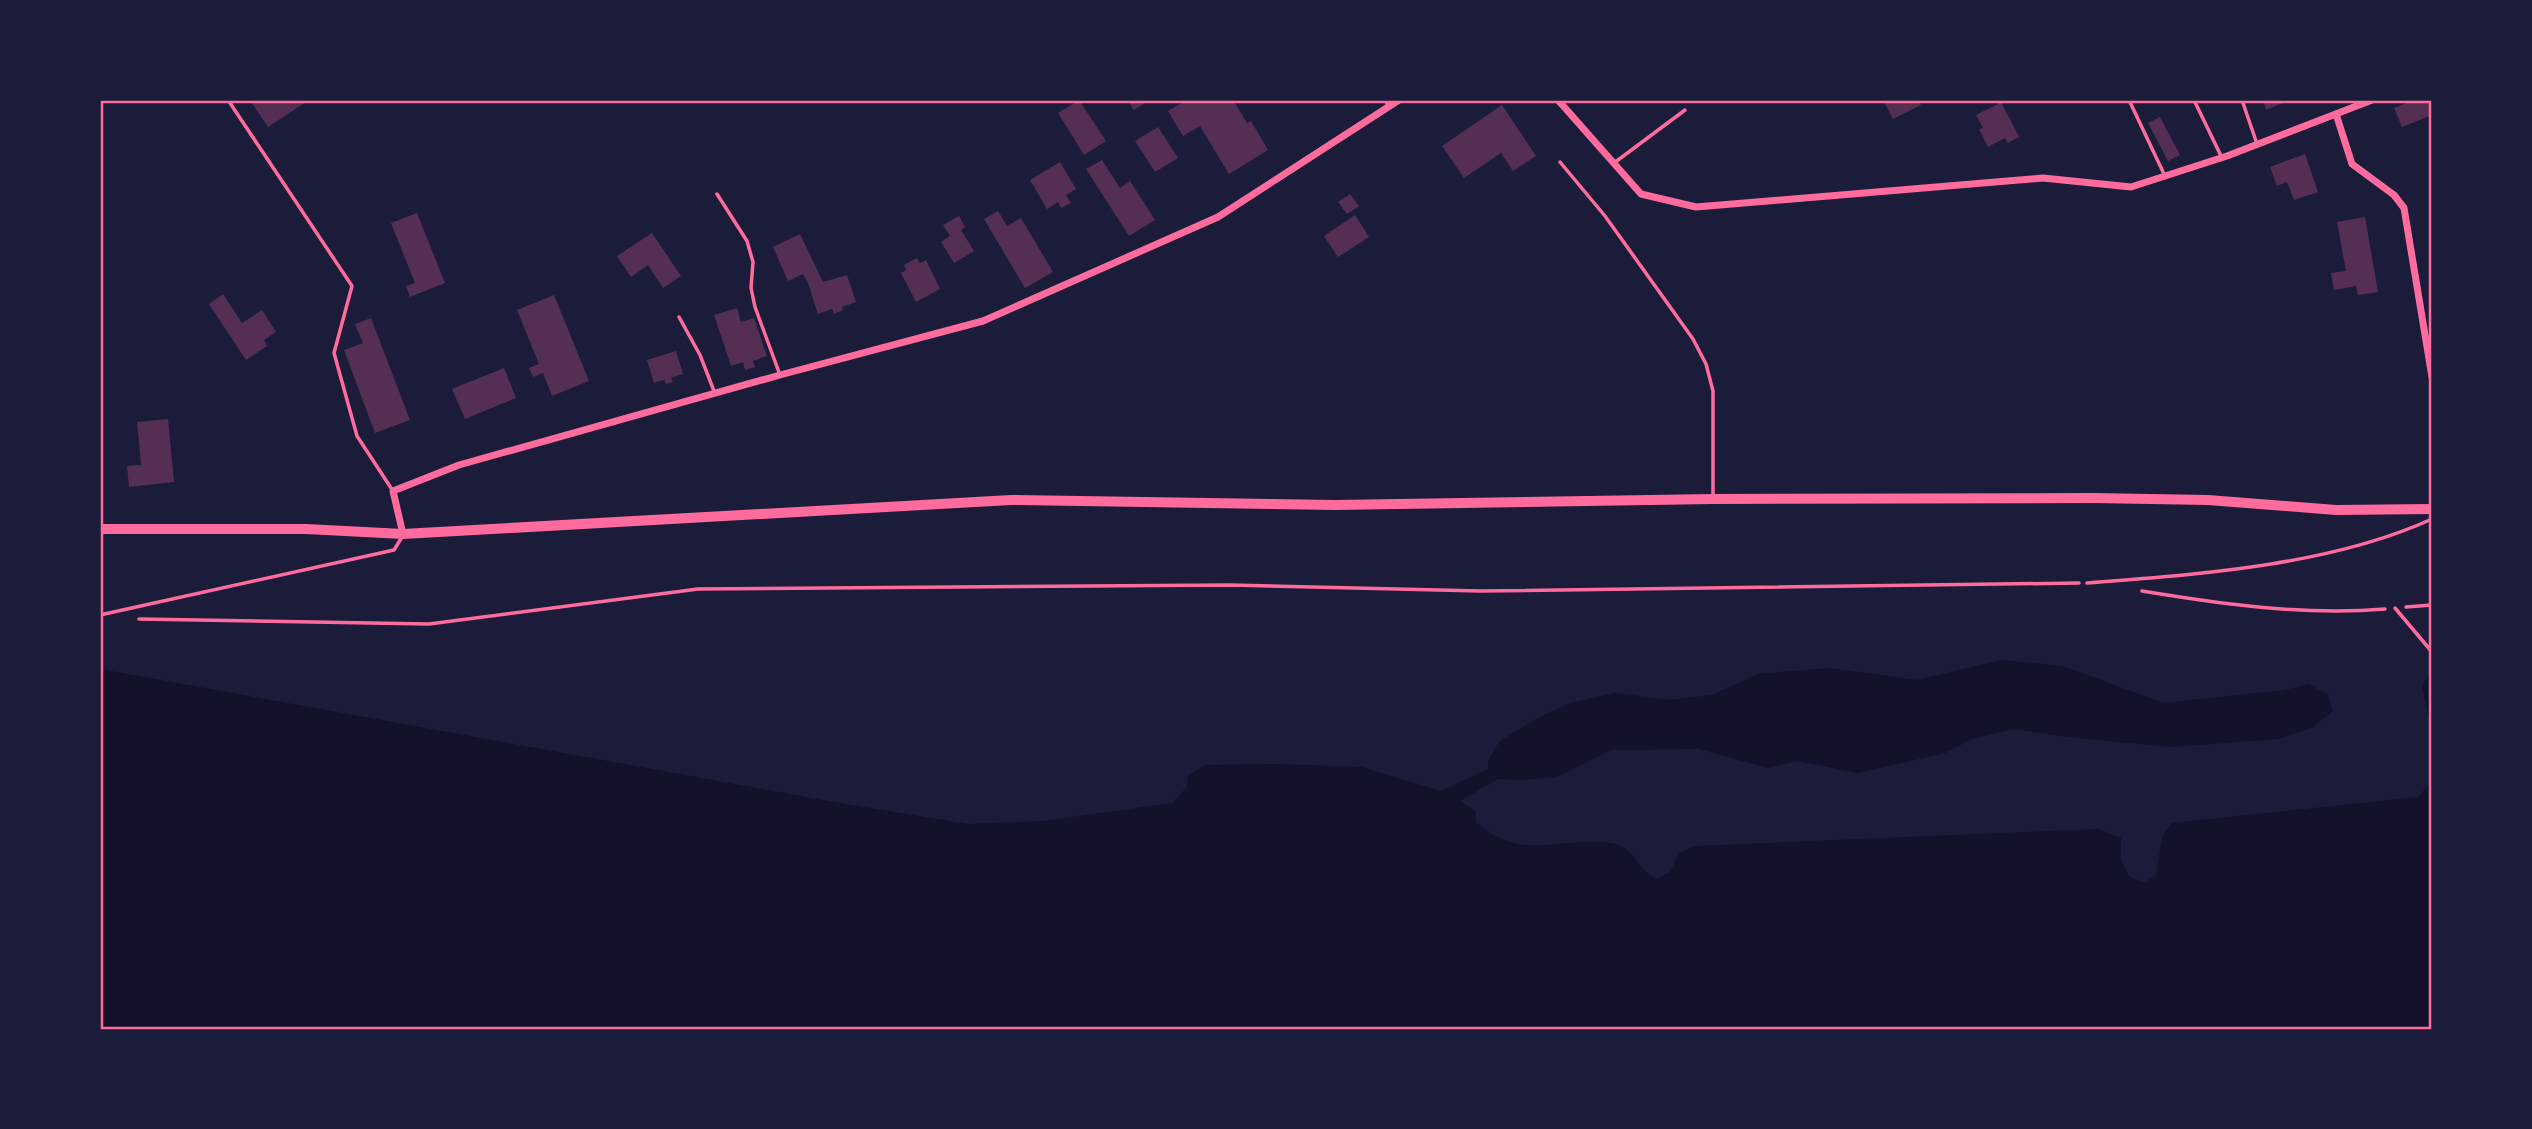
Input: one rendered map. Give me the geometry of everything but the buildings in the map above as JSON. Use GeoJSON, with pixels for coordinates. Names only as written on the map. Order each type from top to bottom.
{"type":"FeatureCollection","features":[{"type":"Feature","properties":{"kind":"street"},"geometry":{"type":"LineString","coordinates":[[403,534],[393,492],[459,465],[983,321],[1218,217],[1387,103],[1399,100]]}},
{"type":"Feature","properties":{"kind":"street"},"geometry":{"type":"LineString","coordinates":[[1558,100],[1641,194],[1696,207],[2043,178],[2131,187],[2222,158],[2372,100]]}},
{"type":"Feature","properties":{"kind":"street"},"geometry":{"type":"LineString","coordinates":[[2336,114],[2352,164],[2394,195],[2404,208],[2432,377]]}},
{"type":"Feature","properties":{"kind":"street"},"geometry":{"type":"LineString","coordinates":[[100,529],[306,529],[403,534],[1011,500],[1335,505],[1713,499],[2132,498],[2208,500],[2336,510],[2432,509]]}},
{"type":"Feature","properties":{"kind":"lane"},"geometry":{"type":"LineString","coordinates":[[228,100],[352,286],[334,353],[357,436],[393,492]]}},
{"type":"Feature","properties":{"kind":"lane"},"geometry":{"type":"LineString","coordinates":[[2129,100],[2165,176]]}},
{"type":"Feature","properties":{"kind":"lane"},"geometry":{"type":"LineString","coordinates":[[2194,100],[2222,158]]}},
{"type":"Feature","properties":{"kind":"lane"},"geometry":{"type":"LineString","coordinates":[[2242,100],[2257,144]]}},
{"type":"Feature","properties":{"kind":"lane"},"geometry":{"type":"LineString","coordinates":[[1614,163],[1685,110]]}},
{"type":"Feature","properties":{"kind":"lane"},"geometry":{"type":"LineString","coordinates":[[1560,162],[1605,216],[1693,339],[1706,364],[1713,390],[1713,499]]}},
{"type":"Feature","properties":{"kind":"lane"},"geometry":{"type":"LineString","coordinates":[[717,194],[747,241],[753,262],[751,288],[755,307],[779,375]]}},
{"type":"Feature","properties":{"kind":"lane"},"geometry":{"type":"LineString","coordinates":[[679,317],[700,355],[715,393]]}},
{"type":"Feature","properties":{"kind":"lane"},"geometry":{"type":"LineString","coordinates":[[2087,583],[2179,575],[2346,549],[2405,531],[2432,519]]}},
{"type":"Feature","properties":{"kind":"lane"},"geometry":{"type":"LineString","coordinates":[[100,615],[394,550],[403,534]]}},
{"type":"Feature","properties":{"kind":"lane"},"geometry":{"type":"LineString","coordinates":[[2395,608],[2432,652]]}},
{"type":"Feature","properties":{"kind":"path"},"geometry":{"type":"LineString","coordinates":[[136,619],[429,624],[698,589],[1230,585],[1480,591],[2087,583]]}},
{"type":"Feature","properties":{"kind":"path"},"geometry":{"type":"LineString","coordinates":[[2137,590],[2259,607],[2362,611],[2432,605]]}},
{"type":"Feature","properties":{"kind":"shaded area"},"geometry":{"type":"Polygon","coordinates":[[[2002,660],[2063,666],[2163,703],[2285,690],[2309,684],[2328,695],[2333,711],[2313,727],[2279,739],[2171,747],[2013,729],[1972,739],[1945,753],[1858,773],[1797,761],[1768,768],[1699,749],[1611,750],[1557,777],[1498,779],[1460,801],[1476,811],[1476,822],[1508,842],[1525,845],[1592,842],[1619,845],[1631,853],[1644,870],[1656,879],[1670,872],[1679,853],[1696,846],[2099,829],[2121,838],[2121,859],[2129,876],[2143,883],[2156,875],[2163,834],[2172,823],[2418,797],[2432,781],[2432,1029],[100,1029],[100,669],[968,824],[1043,821],[1172,803],[1187,787],[1188,776],[1205,765],[1361,767],[1441,791],[1488,769],[1488,761],[1499,742],[1536,719],[1570,703],[1615,693],[1670,700],[1712,695],[1758,674],[1830,668],[1917,680],[2002,660]]]}},
{"type":"Feature","properties":{"kind":"shaded area"},"geometry":{"type":"Polygon","coordinates":[[[2429,674],[2432,675],[2432,735],[2422,686],[2429,674]]]}}]}
